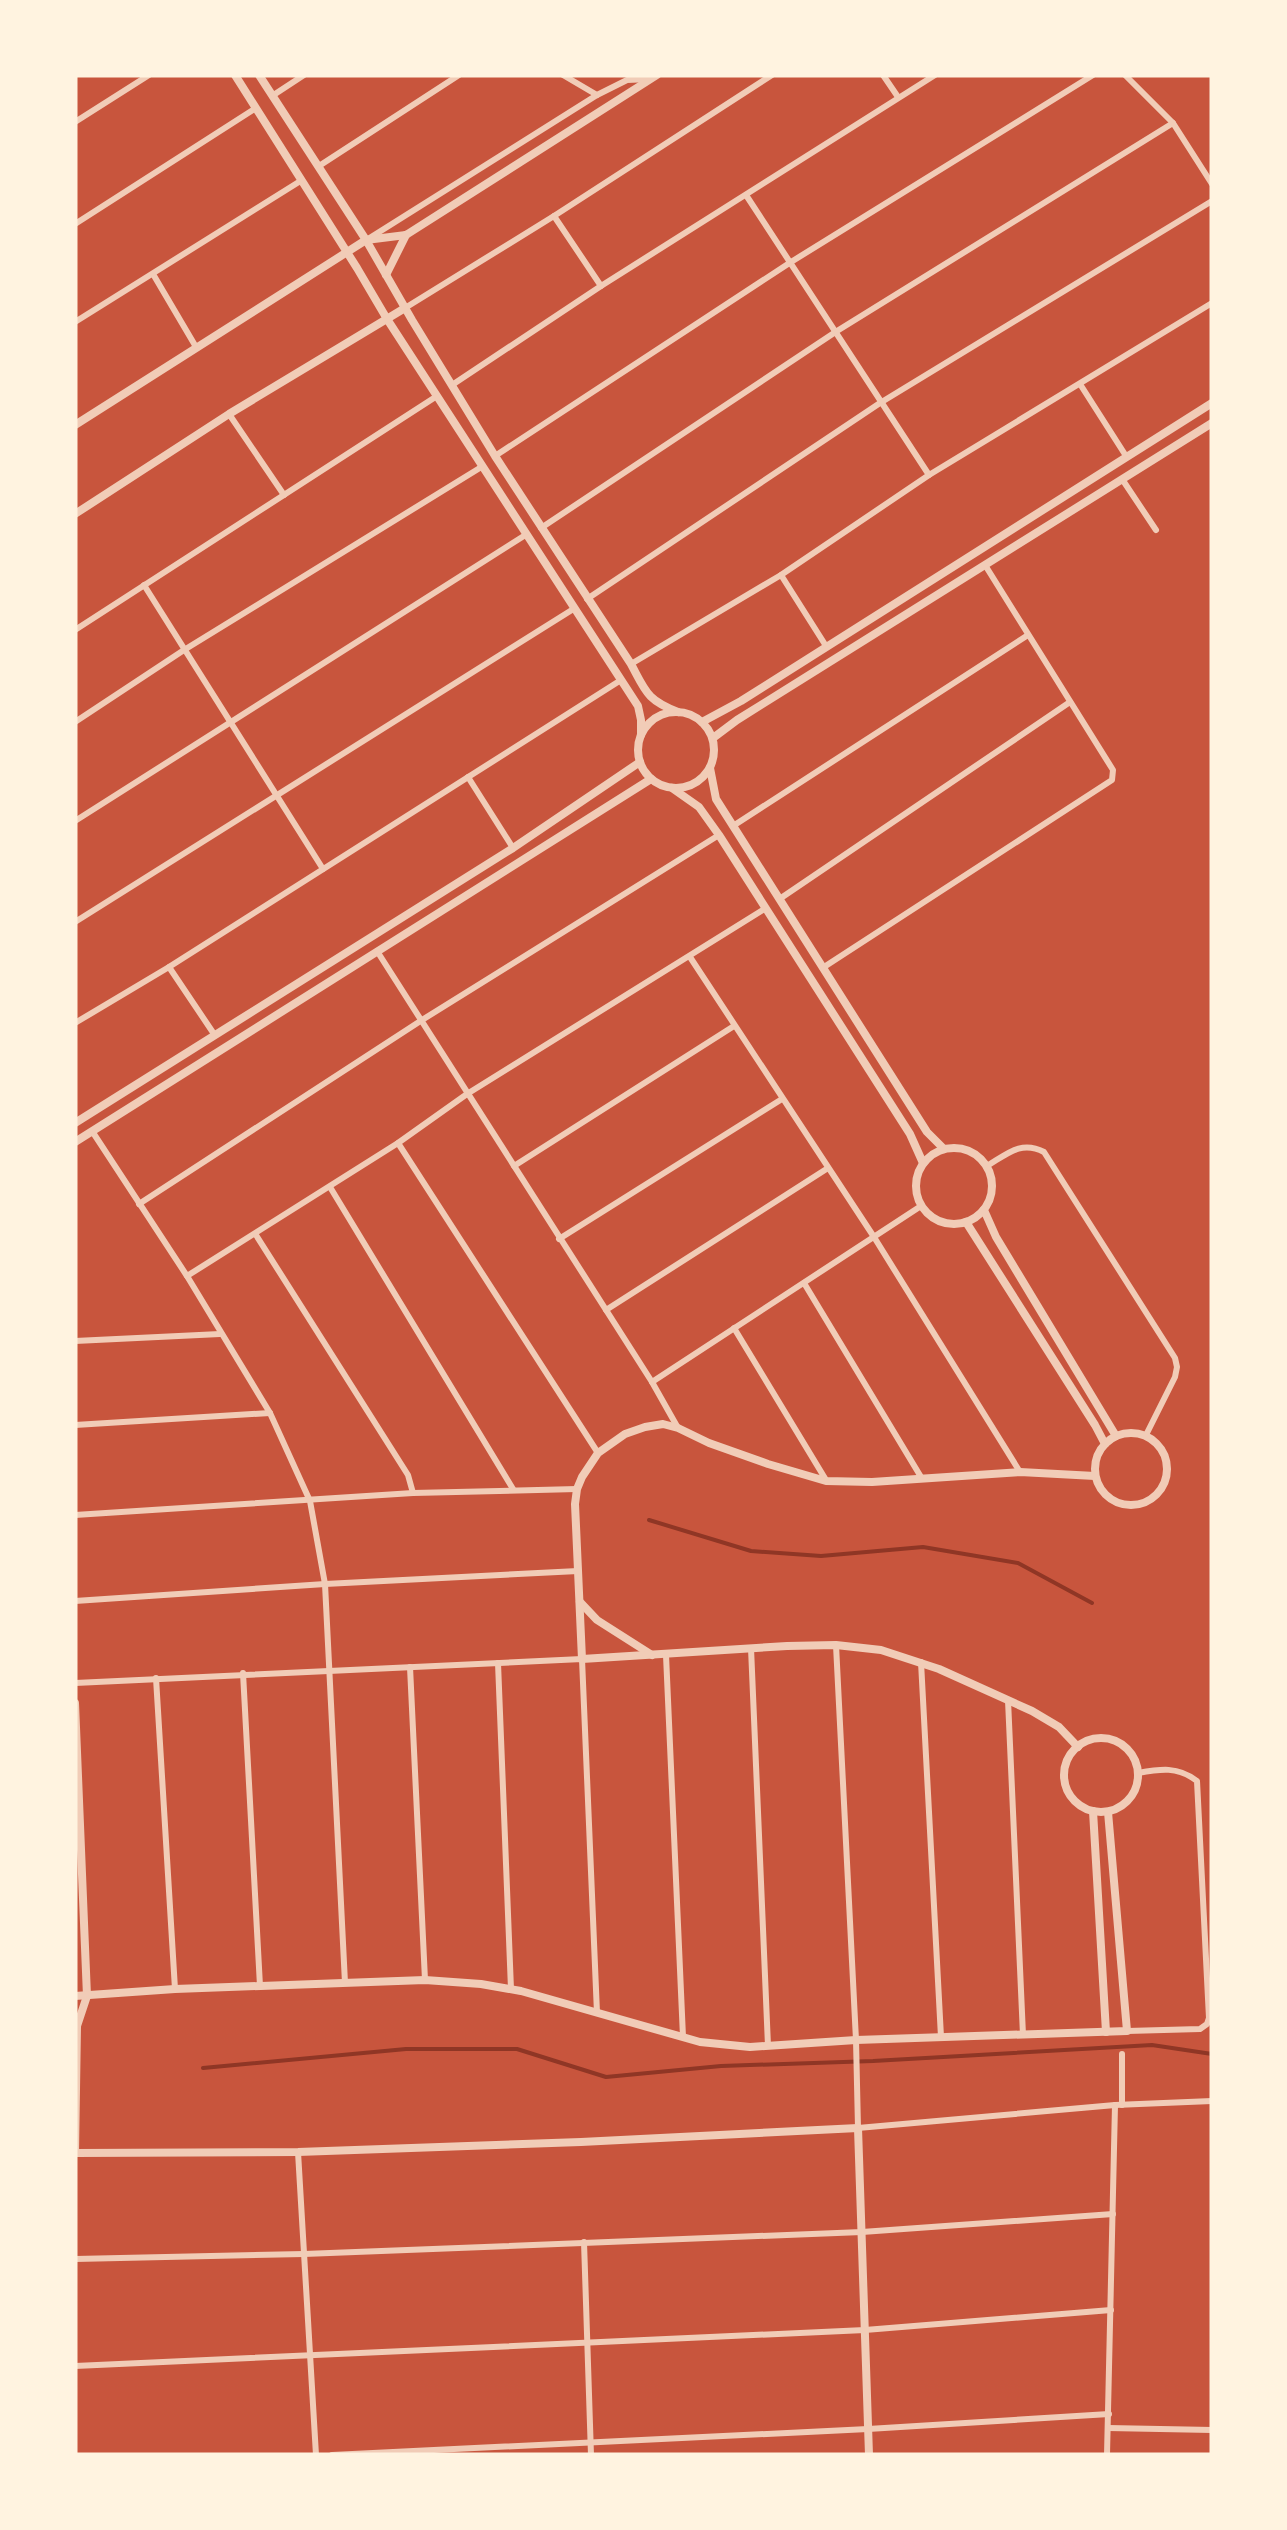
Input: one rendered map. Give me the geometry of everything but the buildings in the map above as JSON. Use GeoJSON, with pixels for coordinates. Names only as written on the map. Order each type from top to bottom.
{"type":"FeatureCollection","features":[{"type":"Feature","properties":{"kind":"street"},"geometry":{"type":"LineString","coordinates":[[75,122],[150,75]]}},
{"type":"Feature","properties":{"kind":"street"},"geometry":{"type":"LineString","coordinates":[[235,75],[386,319],[638,706],[640,762],[651,779],[699,806],[720,835],[910,1134],[923,1162]]}},
{"type":"Feature","properties":{"kind":"street"},"geometry":{"type":"LineString","coordinates":[[259,75],[650,698],[678,712]]}},
{"type":"Feature","properties":{"kind":"street"},"geometry":{"type":"LineString","coordinates":[[272,96],[304,75]]}},
{"type":"Feature","properties":{"kind":"street"},"geometry":{"type":"LineString","coordinates":[[319,166],[459,75]]}},
{"type":"Feature","properties":{"kind":"street"},"geometry":{"type":"LineString","coordinates":[[562,75],[597,94]]}},
{"type":"Feature","properties":{"kind":"street"},"geometry":{"type":"LineString","coordinates":[[75,514],[229,414],[554,216],[772,75]]}},
{"type":"Feature","properties":{"kind":"street"},"geometry":{"type":"LineString","coordinates":[[882,75],[898,97]]}},
{"type":"Feature","properties":{"kind":"street"},"geometry":{"type":"LineString","coordinates":[[452,385],[935,75]]}},
{"type":"Feature","properties":{"kind":"street"},"geometry":{"type":"LineString","coordinates":[[495,456],[792,262],[1093,75]]}},
{"type":"Feature","properties":{"kind":"street"},"geometry":{"type":"LineString","coordinates":[[1125,75],[1173,124],[1212,184]]}},
{"type":"Feature","properties":{"kind":"street"},"geometry":{"type":"LineString","coordinates":[[366,240],[406,235],[654,77]]}},
{"type":"Feature","properties":{"kind":"street"},"geometry":{"type":"LineString","coordinates":[[75,425],[597,94],[627,80],[654,77]]}},
{"type":"Feature","properties":{"kind":"street"},"geometry":{"type":"LineString","coordinates":[[75,224],[256,108]]}},
{"type":"Feature","properties":{"kind":"street"},"geometry":{"type":"LineString","coordinates":[[541,528],[837,332],[1173,124]]}},
{"type":"Feature","properties":{"kind":"street"},"geometry":{"type":"LineString","coordinates":[[75,322],[302,180]]}},
{"type":"Feature","properties":{"kind":"street"},"geometry":{"type":"LineString","coordinates":[[746,195],[929,475]]}},
{"type":"Feature","properties":{"kind":"street"},"geometry":{"type":"LineString","coordinates":[[586,599],[880,403],[1212,201]]}},
{"type":"Feature","properties":{"kind":"street"},"geometry":{"type":"LineString","coordinates":[[554,216],[601,286]]}},
{"type":"Feature","properties":{"kind":"street"},"geometry":{"type":"LineString","coordinates":[[386,275],[406,235]]}},
{"type":"Feature","properties":{"kind":"street"},"geometry":{"type":"LineString","coordinates":[[153,274],[196,348]]}},
{"type":"Feature","properties":{"kind":"street"},"geometry":{"type":"LineString","coordinates":[[376,301],[394,290]]}},
{"type":"Feature","properties":{"kind":"street"},"geometry":{"type":"LineString","coordinates":[[630,664],[781,575],[929,475],[1212,303]]}},
{"type":"Feature","properties":{"kind":"street"},"geometry":{"type":"LineString","coordinates":[[1080,384],[1126,456]]}},
{"type":"Feature","properties":{"kind":"street"},"geometry":{"type":"LineString","coordinates":[[75,630],[438,396]]}},
{"type":"Feature","properties":{"kind":"street"},"geometry":{"type":"LineString","coordinates":[[702,722],[1212,404]]}},
{"type":"Feature","properties":{"kind":"street"},"geometry":{"type":"LineString","coordinates":[[229,414],[284,495]]}},
{"type":"Feature","properties":{"kind":"street"},"geometry":{"type":"LineString","coordinates":[[713,738],[1212,422]]}},
{"type":"Feature","properties":{"kind":"street"},"geometry":{"type":"LineString","coordinates":[[75,722],[184,650],[484,466]]}},
{"type":"Feature","properties":{"kind":"street"},"geometry":{"type":"LineString","coordinates":[[1122,479],[1156,530]]}},
{"type":"Feature","properties":{"kind":"street"},"geometry":{"type":"LineString","coordinates":[[75,821],[526,534]]}},
{"type":"Feature","properties":{"kind":"street"},"geometry":{"type":"LineString","coordinates":[[824,968],[1112,780],[1113,770],[985,564]]}},
{"type":"Feature","properties":{"kind":"street"},"geometry":{"type":"LineString","coordinates":[[781,575],[826,646]]}},
{"type":"Feature","properties":{"kind":"street"},"geometry":{"type":"LineString","coordinates":[[144,585],[323,869]]}},
{"type":"Feature","properties":{"kind":"street"},"geometry":{"type":"LineString","coordinates":[[75,922],[575,608]]}},
{"type":"Feature","properties":{"kind":"street"},"geometry":{"type":"LineString","coordinates":[[733,826],[1028,634]]}},
{"type":"Feature","properties":{"kind":"street"},"geometry":{"type":"LineString","coordinates":[[75,1023],[170,967],[621,680]]}},
{"type":"Feature","properties":{"kind":"street"},"geometry":{"type":"LineString","coordinates":[[780,898],[1070,702]]}},
{"type":"Feature","properties":{"kind":"street"},"geometry":{"type":"LineString","coordinates":[[641,735],[647,725],[666,713],[686,713],[702,722],[715,748],[710,768],[716,799],[927,1132],[944,1148]]}},
{"type":"Feature","properties":{"kind":"street"},"geometry":{"type":"LineString","coordinates":[[75,1123],[513,848],[640,762]]}},
{"type":"Feature","properties":{"kind":"street"},"geometry":{"type":"LineString","coordinates":[[672,788],[694,784],[710,768]]}},
{"type":"Feature","properties":{"kind":"street"},"geometry":{"type":"LineString","coordinates":[[468,777],[513,848]]}},
{"type":"Feature","properties":{"kind":"street"},"geometry":{"type":"LineString","coordinates":[[75,1142],[651,779]]}},
{"type":"Feature","properties":{"kind":"street"},"geometry":{"type":"LineString","coordinates":[[139,1204],[422,1020],[720,835]]}},
{"type":"Feature","properties":{"kind":"street"},"geometry":{"type":"LineString","coordinates":[[187,1276],[398,1144],[467,1094],[766,908]]}},
{"type":"Feature","properties":{"kind":"street"},"geometry":{"type":"LineString","coordinates":[[376,950],[678,1428]]}},
{"type":"Feature","properties":{"kind":"street"},"geometry":{"type":"LineString","coordinates":[[690,956],[874,1237],[1020,1472]]}},
{"type":"Feature","properties":{"kind":"street"},"geometry":{"type":"LineString","coordinates":[[170,967],[214,1034]]}},
{"type":"Feature","properties":{"kind":"street"},"geometry":{"type":"LineString","coordinates":[[514,1166],[734,1026]]}},
{"type":"Feature","properties":{"kind":"street"},"geometry":{"type":"LineString","coordinates":[[559,1239],[782,1099]]}},
{"type":"Feature","properties":{"kind":"street"},"geometry":{"type":"LineString","coordinates":[[92,1131],[270,1413],[310,1500],[325,1584],[345,1982]]}},
{"type":"Feature","properties":{"kind":"street"},"geometry":{"type":"LineString","coordinates":[[398,1144],[598,1453]]}},
{"type":"Feature","properties":{"kind":"street"},"geometry":{"type":"LineString","coordinates":[[987,1166],[1017,1147],[1033,1146],[1044,1152],[1175,1358],[1175,1376],[1146,1436]]}},
{"type":"Feature","properties":{"kind":"street"},"geometry":{"type":"LineString","coordinates":[[944,1148],[969,1150],[979,1156],[987,1166],[993,1186],[984,1210],[966,1222],[941,1222],[921,1206],[917,1174],[923,1162],[944,1148]]}},
{"type":"Feature","properties":{"kind":"street"},"geometry":{"type":"LineString","coordinates":[[606,1310],[828,1168]]}},
{"type":"Feature","properties":{"kind":"street"},"geometry":{"type":"LineString","coordinates":[[330,1187],[512,1489]]}},
{"type":"Feature","properties":{"kind":"street"},"geometry":{"type":"LineString","coordinates":[[652,1382],[921,1206]]}},
{"type":"Feature","properties":{"kind":"street"},"geometry":{"type":"LineString","coordinates":[[984,1210],[996,1237],[1116,1436]]}},
{"type":"Feature","properties":{"kind":"street"},"geometry":{"type":"LineString","coordinates":[[966,1222],[1105,1444]]}},
{"type":"Feature","properties":{"kind":"street"},"geometry":{"type":"LineString","coordinates":[[256,1235],[408,1475],[413,1493]]}},
{"type":"Feature","properties":{"kind":"street"},"geometry":{"type":"LineString","coordinates":[[804,1283],[922,1477]]}},
{"type":"Feature","properties":{"kind":"street"},"geometry":{"type":"LineString","coordinates":[[734,1328],[826,1481]]}},
{"type":"Feature","properties":{"kind":"street"},"geometry":{"type":"LineString","coordinates":[[75,1341],[220,1334]]}},
{"type":"Feature","properties":{"kind":"street"},"geometry":{"type":"LineString","coordinates":[[75,1426],[270,1413]]}},
{"type":"Feature","properties":{"kind":"street"},"geometry":{"type":"LineString","coordinates":[[596,2013],[575,1504],[577,1489],[598,1453],[625,1434],[653,1425],[678,1428],[709,1444],[826,1481],[872,1482],[1020,1472],[1096,1476]]}},
{"type":"Feature","properties":{"kind":"street"},"geometry":{"type":"LineString","coordinates":[[1136,1432],[1146,1436],[1164,1452],[1168,1476],[1163,1488],[1144,1504],[1119,1503],[1100,1488],[1097,1454],[1116,1436],[1136,1432]]}},
{"type":"Feature","properties":{"kind":"street"},"geometry":{"type":"LineString","coordinates":[[75,1514],[413,1493],[577,1489]]}},
{"type":"Feature","properties":{"kind":"street"},"geometry":{"type":"LineString","coordinates":[[75,1601],[578,1571]]}},
{"type":"Feature","properties":{"kind":"street"},"geometry":{"type":"LineString","coordinates":[[580,1602],[597,1620],[652,1655]]}},
{"type":"Feature","properties":{"kind":"street"},"geometry":{"type":"LineString","coordinates":[[836,1644],[856,2040],[869,2455]]}},
{"type":"Feature","properties":{"kind":"street"},"geometry":{"type":"LineString","coordinates":[[75,1682],[836,1644],[881,1650],[921,1662],[1060,1727],[1078,1746]]}},
{"type":"Feature","properties":{"kind":"street"},"geometry":{"type":"LineString","coordinates":[[751,1648],[768,2046]]}},
{"type":"Feature","properties":{"kind":"street"},"geometry":{"type":"LineString","coordinates":[[666,1654],[683,2037]]}},
{"type":"Feature","properties":{"kind":"street"},"geometry":{"type":"LineString","coordinates":[[498,1662],[512,1989]]}},
{"type":"Feature","properties":{"kind":"street"},"geometry":{"type":"LineString","coordinates":[[921,1662],[941,2037]]}},
{"type":"Feature","properties":{"kind":"street"},"geometry":{"type":"LineString","coordinates":[[410,1667],[425,1980]]}},
{"type":"Feature","properties":{"kind":"street"},"geometry":{"type":"LineString","coordinates":[[243,1673],[260,1986]]}},
{"type":"Feature","properties":{"kind":"street"},"geometry":{"type":"LineString","coordinates":[[156,1678],[176,1988]]}},
{"type":"Feature","properties":{"kind":"street"},"geometry":{"type":"LineString","coordinates":[[1008,1700],[1023,2035]]}},
{"type":"Feature","properties":{"kind":"street"},"geometry":{"type":"LineString","coordinates":[[75,1703],[87,1996],[76,2024],[75,2154],[298,2152],[581,2142],[858,2128],[1118,2105],[1212,2101]]}},
{"type":"Feature","properties":{"kind":"street"},"geometry":{"type":"LineString","coordinates":[[1100,1738],[1122,1744],[1130,1752],[1138,1774],[1138,1784],[1127,1802],[1108,1812],[1093,1811],[1073,1799],[1064,1778],[1070,1755],[1078,1746],[1100,1738]]}},
{"type":"Feature","properties":{"kind":"street"},"geometry":{"type":"LineString","coordinates":[[75,1996],[176,1988],[425,1980],[512,1989],[700,2042],[750,2047],[1200,2028],[1209,2018],[1197,1781],[1163,1768],[1138,1774]]}},
{"type":"Feature","properties":{"kind":"street"},"geometry":{"type":"LineString","coordinates":[[1093,1811],[1106,2032]]}},
{"type":"Feature","properties":{"kind":"street"},"geometry":{"type":"LineString","coordinates":[[1108,1812],[1127,2031]]}},
{"type":"Feature","properties":{"kind":"street"},"geometry":{"type":"LineString","coordinates":[[1107,2455],[1113,2214],[1122,2054]]}},
{"type":"Feature","properties":{"kind":"street"},"geometry":{"type":"LineString","coordinates":[[298,2152],[316,2455]]}},
{"type":"Feature","properties":{"kind":"street"},"geometry":{"type":"LineString","coordinates":[[75,2260],[862,2232],[1113,2214]]}},
{"type":"Feature","properties":{"kind":"street"},"geometry":{"type":"LineString","coordinates":[[584,2242],[591,2455]]}},
{"type":"Feature","properties":{"kind":"street"},"geometry":{"type":"LineString","coordinates":[[75,2366],[865,2330],[1110,2310]]}},
{"type":"Feature","properties":{"kind":"street"},"geometry":{"type":"LineString","coordinates":[[332,2455],[1109,2414]]}},
{"type":"Feature","properties":{"kind":"street"},"geometry":{"type":"LineString","coordinates":[[1108,2428],[1212,2430]]}},
{"type":"Feature","properties":{"kind":"waterway"},"geometry":{"type":"LineString","coordinates":[[649,1520],[751,1551],[821,1556],[923,1547],[1018,1563],[1092,1603]]}},
{"type":"Feature","properties":{"kind":"waterway"},"geometry":{"type":"LineString","coordinates":[[203,2068],[406,2049],[517,2049],[606,2077],[721,2066],[1152,2045],[1212,2054]]}}]}
